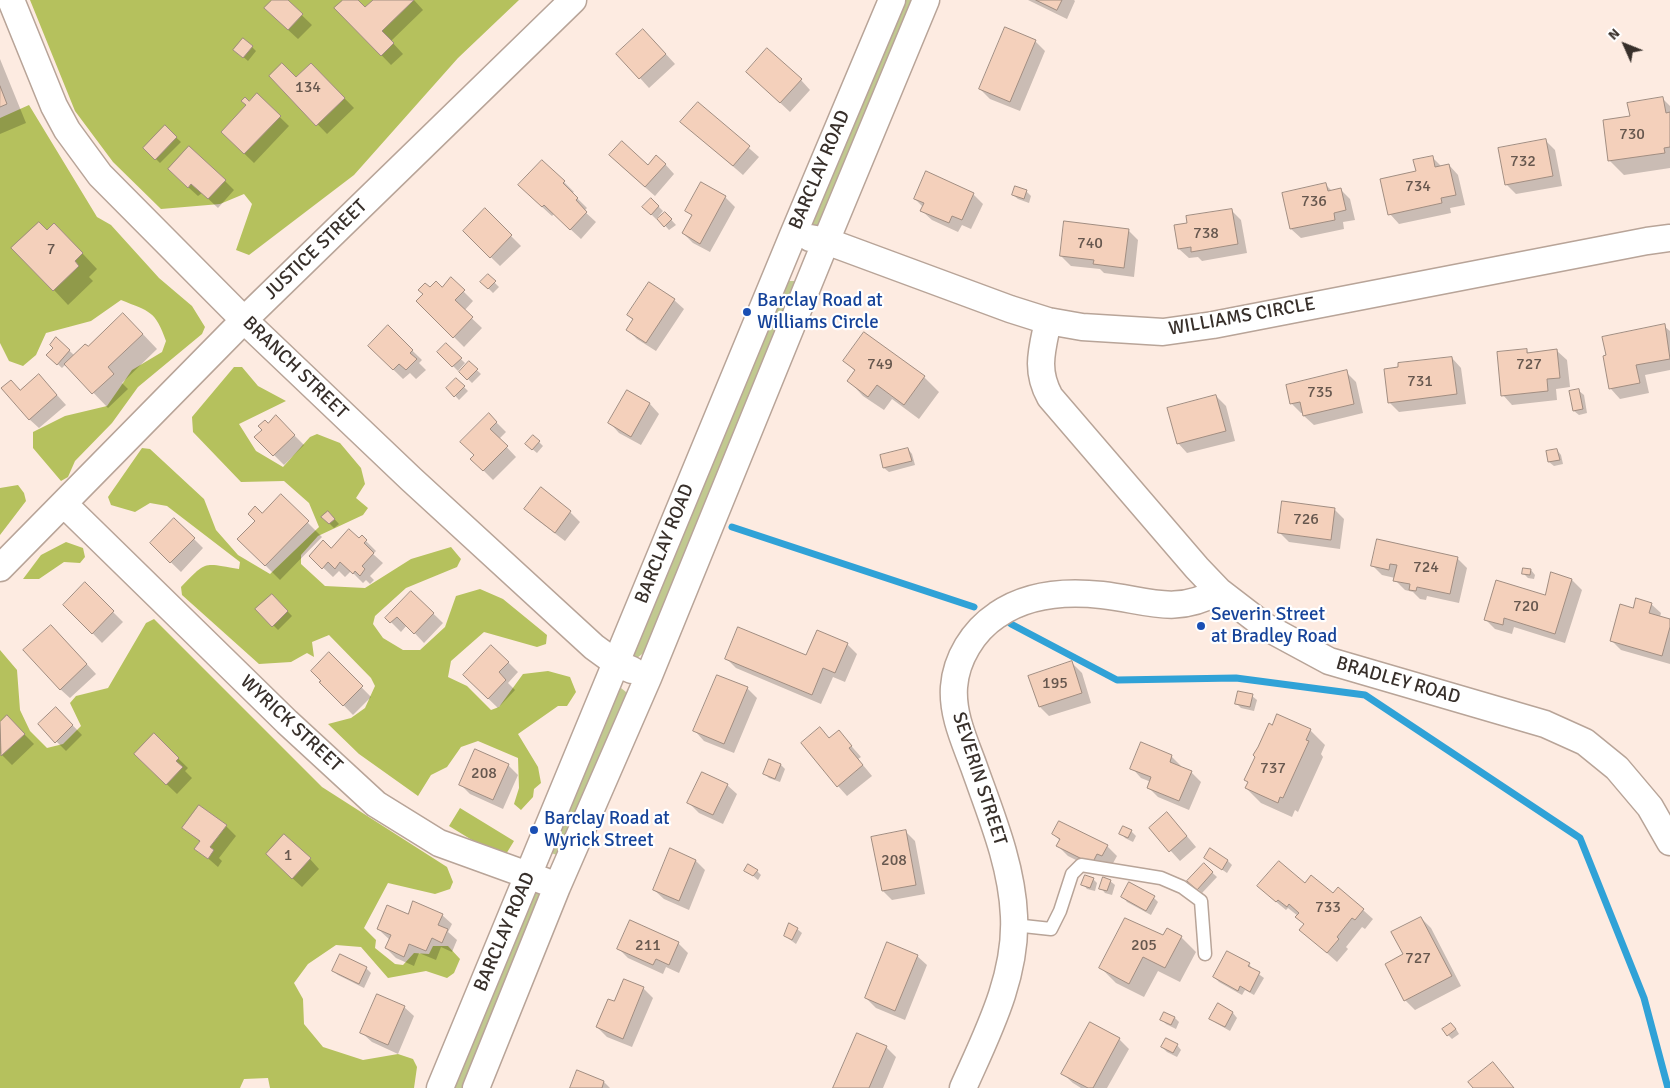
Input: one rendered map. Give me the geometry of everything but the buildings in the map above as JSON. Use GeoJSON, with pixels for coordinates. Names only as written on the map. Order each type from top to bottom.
{"type":"FeatureCollection","features":[{"type":"Feature","properties":{"kind":"street","name":"BRANCH STREET"},"geometry":{"type":"LineString","coordinates":[[11,0],[54,106],[82,153],[100,175],[244,320],[411,479],[588,641],[616,663],[648,678]]}},
{"type":"Feature","properties":{"kind":"street","name":"JUSTICE STREET"},"geometry":{"type":"LineString","coordinates":[[0,568],[244,320],[572,0]]}},
{"type":"Feature","properties":{"kind":"street","name":"BARCLAY ROAD"},"geometry":{"type":"LineString","coordinates":[[440,1088],[892,0]]}},
{"type":"Feature","properties":{"kind":"street","name":"BARCLAY ROAD"},"geometry":{"type":"LineString","coordinates":[[476,1088],[557,886],[648,678],[926,0]]}},
{"type":"Feature","properties":{"kind":"street","name":"WILLIAMS CIRCLE"},"geometry":{"type":"LineString","coordinates":[[793,235],[826,241],[1010,309],[1048,321],[1113,330],[1163,332],[1213,325],[1670,238]]}},
{"type":"Feature","properties":{"kind":"street","name":"BRADLEY ROAD"},"geometry":{"type":"LineString","coordinates":[[1048,321],[1040,367],[1042,382],[1050,397],[1191,562],[1219,590],[1266,627],[1329,662],[1545,724],[1585,742],[1617,768],[1650,807],[1670,842]]}},
{"type":"Feature","properties":{"kind":"street","name":"WYRICK STREET"},"geometry":{"type":"LineString","coordinates":[[64,504],[286,722],[376,804],[439,843],[557,886]]}},
{"type":"Feature","properties":{"kind":"street","name":"SEVERIN STREET"},"geometry":{"type":"LineString","coordinates":[[963,1088],[1005,986],[1012,953],[1014,925],[1012,890],[1005,861],[959,724],[954,702],[955,676],[961,658],[970,641],[996,615],[1025,601],[1041,596],[1073,593],[1102,595],[1172,606],[1199,600],[1219,590]]}},
{"type":"Feature","properties":{"kind":"lane"},"geometry":{"type":"LineString","coordinates":[[1014,925],[1050,929],[1060,911],[1072,874],[1081,865],[1161,878],[1182,887],[1195,896],[1201,901],[1205,954]]}},
{"type":"Feature","properties":{"kind":"green space"},"geometry":{"type":"Polygon","coordinates":[[[30,0],[519,0],[458,58],[354,175],[249,255],[236,250],[252,204],[244,194],[220,204],[161,209],[113,162],[75,111],[30,0]]]}},
{"type":"Feature","properties":{"kind":"green space"},"geometry":{"type":"Polygon","coordinates":[[[900,0],[916,0],[831,216],[814,234],[809,222],[900,0]]]}},
{"type":"Feature","properties":{"kind":"green space"},"geometry":{"type":"Polygon","coordinates":[[[29,105],[97,217],[111,225],[159,278],[192,306],[205,327],[202,334],[138,387],[112,423],[75,461],[68,477],[61,481],[33,448],[33,432],[65,416],[107,406],[132,370],[162,352],[166,341],[158,323],[150,313],[121,300],[91,321],[46,333],[36,355],[23,366],[9,361],[0,343],[0,118],[29,105]]]}},
{"type":"Feature","properties":{"kind":"green space"},"geometry":{"type":"Polygon","coordinates":[[[789,281],[797,283],[646,651],[637,658],[632,657],[785,285],[789,281]]]}},
{"type":"Feature","properties":{"kind":"green space"},"geometry":{"type":"Polygon","coordinates":[[[234,367],[242,367],[258,386],[286,401],[239,424],[256,451],[283,467],[310,437],[317,434],[340,443],[361,468],[365,484],[356,498],[368,508],[363,515],[318,536],[301,555],[301,564],[325,586],[365,588],[411,559],[451,547],[461,559],[457,567],[406,588],[375,616],[373,624],[383,638],[403,650],[420,650],[445,627],[456,596],[480,589],[503,599],[547,635],[546,644],[537,647],[484,632],[451,661],[448,677],[467,686],[491,710],[499,707],[523,674],[548,671],[570,677],[576,692],[567,706],[558,706],[518,734],[538,767],[541,783],[534,789],[533,797],[521,810],[514,804],[519,788],[518,758],[478,741],[461,747],[447,767],[431,775],[418,796],[359,754],[328,724],[351,718],[365,708],[375,686],[371,678],[329,635],[312,642],[314,657],[307,653],[291,662],[259,664],[182,595],[181,587],[201,568],[218,565],[239,569],[240,562],[167,506],[150,503],[135,512],[111,505],[108,497],[142,448],[150,449],[204,499],[216,530],[238,555],[270,574],[319,527],[309,503],[284,481],[241,482],[193,432],[192,417],[234,367]]]}},
{"type":"Feature","properties":{"kind":"green space"},"geometry":{"type":"Polygon","coordinates":[[[18,485],[24,493],[26,501],[0,535],[0,488],[18,485]]]}},
{"type":"Feature","properties":{"kind":"green space"},"geometry":{"type":"Polygon","coordinates":[[[66,542],[83,548],[85,557],[80,563],[64,562],[39,579],[23,579],[41,555],[66,542]]]}},
{"type":"Feature","properties":{"kind":"green space"},"geometry":{"type":"Polygon","coordinates":[[[154,619],[322,787],[447,867],[453,882],[450,889],[435,894],[388,883],[364,928],[376,940],[375,948],[395,964],[403,965],[414,953],[429,954],[433,946],[448,946],[460,959],[454,973],[447,978],[426,971],[388,978],[361,947],[336,945],[308,964],[294,983],[303,999],[304,1024],[323,1047],[363,1060],[398,1054],[413,1059],[417,1067],[414,1088],[270,1088],[268,1078],[244,1079],[240,1088],[0,1088],[0,650],[17,670],[20,710],[30,731],[47,748],[63,744],[81,726],[70,703],[76,696],[108,688],[146,623],[154,619]]]}},
{"type":"Feature","properties":{"kind":"green space"},"geometry":{"type":"Polygon","coordinates":[[[621,688],[628,697],[557,855],[551,853],[616,689],[621,688]]]}},
{"type":"Feature","properties":{"kind":"green space"},"geometry":{"type":"Polygon","coordinates":[[[460,808],[514,841],[503,859],[449,826],[460,808]]]}},
{"type":"Feature","properties":{"kind":"green space"},"geometry":{"type":"Polygon","coordinates":[[[538,891],[541,895],[467,1088],[448,1088],[528,894],[538,891]]]}},
{"type":"Feature","properties":{"kind":"waterway"},"geometry":{"type":"LineString","coordinates":[[732,527],[974,607]]}},
{"type":"Feature","properties":{"kind":"waterway"},"geometry":{"type":"LineString","coordinates":[[1011,624],[1117,680],[1236,678],[1365,695],[1580,838],[1644,998],[1668,1088]]}},
{"type":"Feature","properties":{"kind":"place","name":"Barclay Road at Williams Circle"},"geometry":{"type":"Point","coordinates":[747,312]}},
{"type":"Feature","properties":{"kind":"place","name":"Severin Street at Bradley Road"},"geometry":{"type":"Point","coordinates":[1201,626]}},
{"type":"Feature","properties":{"kind":"place","name":"Barclay Road at Wyrick Street"},"geometry":{"type":"Point","coordinates":[534,830]}}]}
